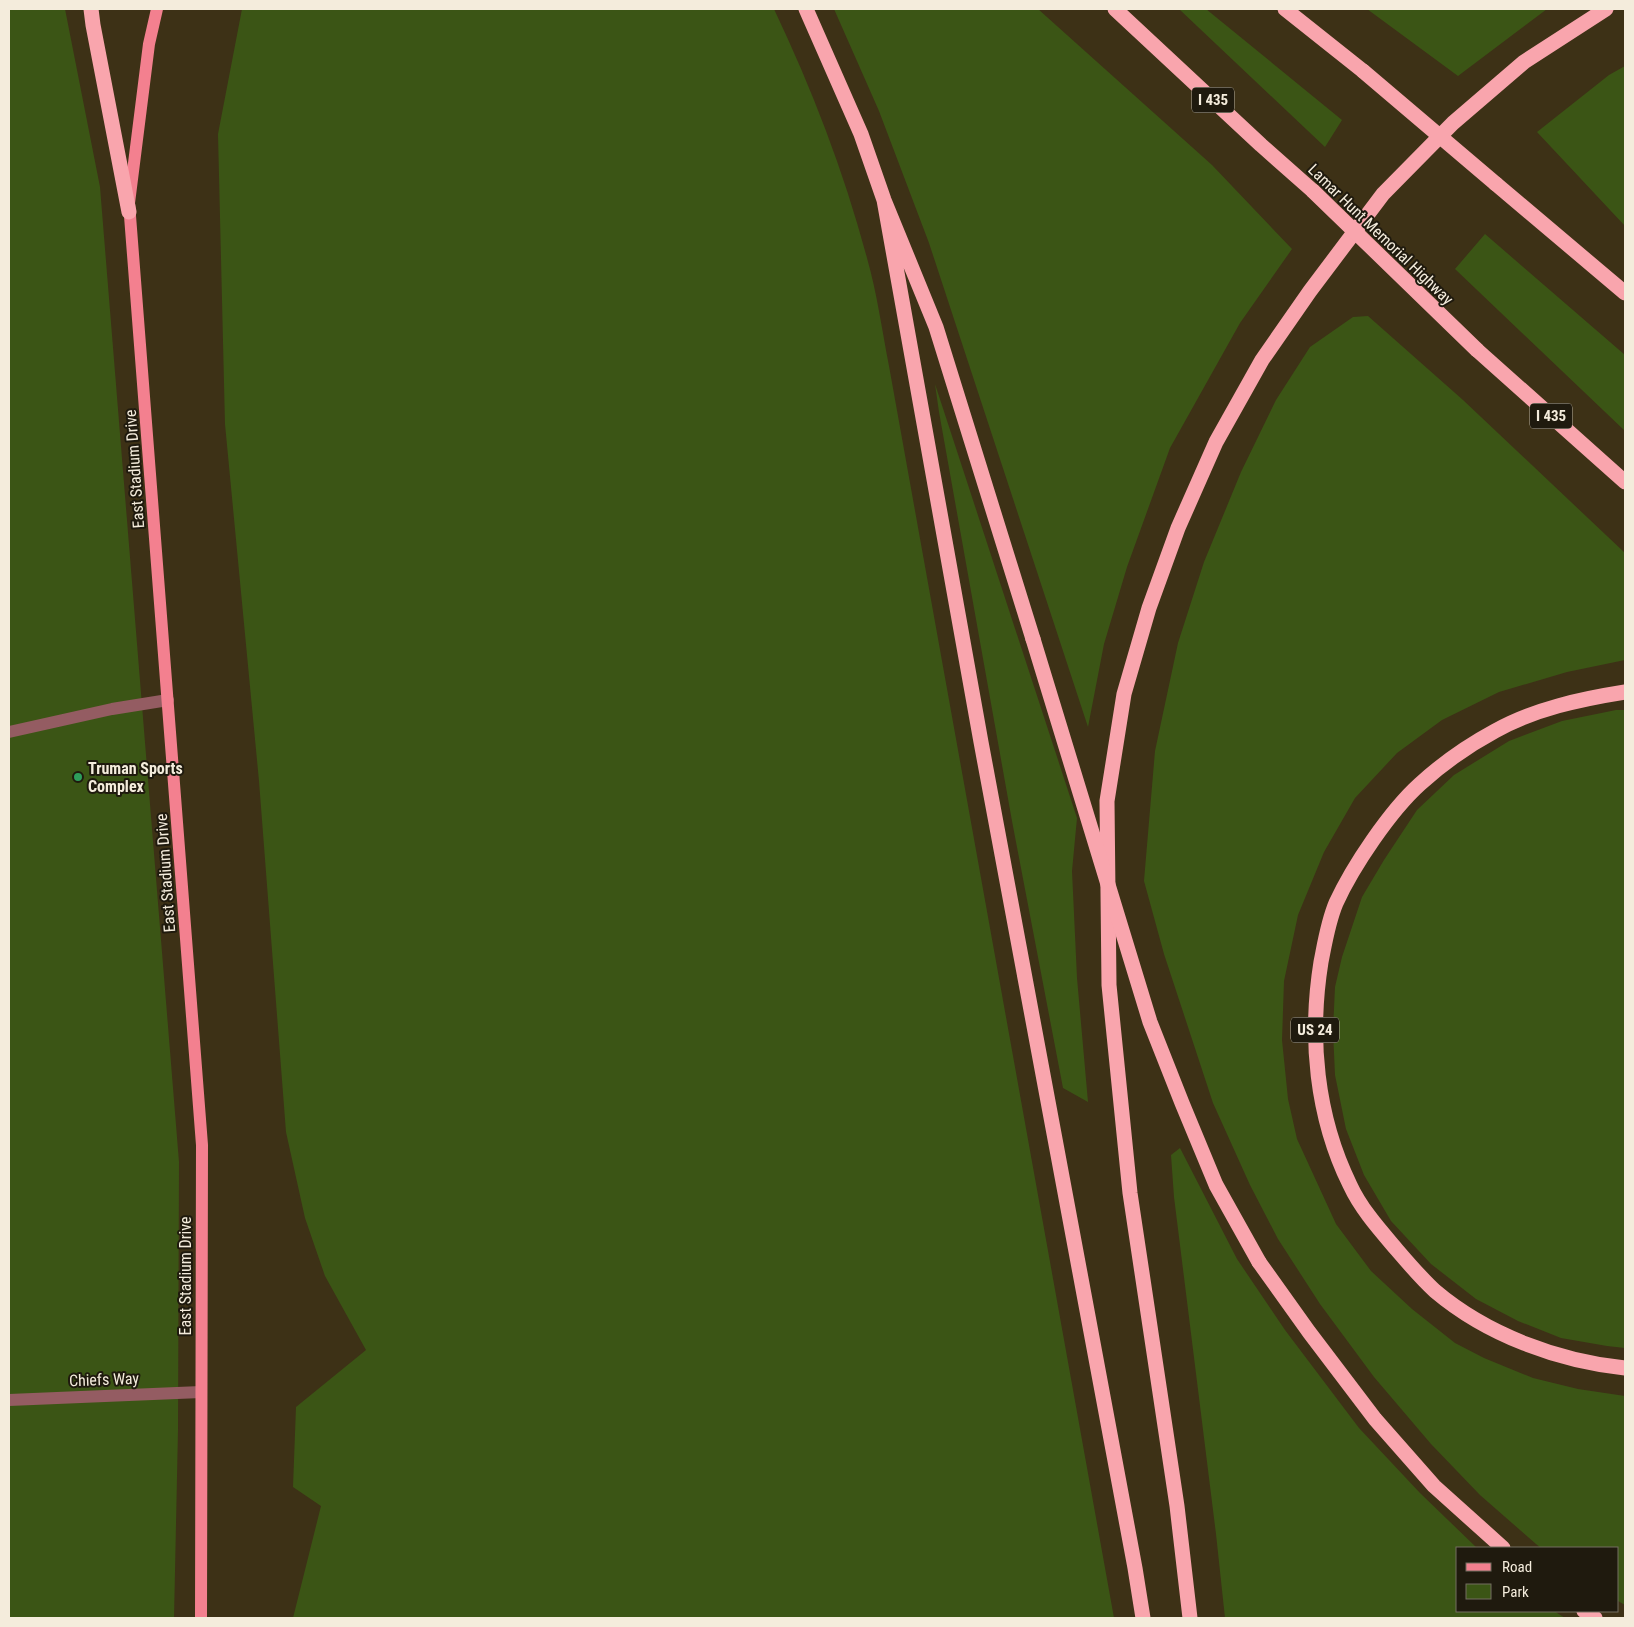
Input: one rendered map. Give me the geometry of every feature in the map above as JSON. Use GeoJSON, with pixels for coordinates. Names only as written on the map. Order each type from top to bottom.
{"type":"FeatureCollection","features":[{"type":"Feature","properties":{"kind":"highway"},"geometry":{"type":"LineString","coordinates":[[92,9],[92,25],[129,212]]}},
{"type":"Feature","properties":{"kind":"highway"},"geometry":{"type":"LineString","coordinates":[[806,9],[860,134],[884,200],[936,327],[1150,1022],[1216,1185],[1259,1262],[1375,1419],[1434,1486],[1502,1547]]}},
{"type":"Feature","properties":{"kind":"highway","name":"Lamar Hunt Memorial Highway"},"geometry":{"type":"LineString","coordinates":[[1114,9],[1261,145],[1313,190],[1477,350],[1625,482]]}},
{"type":"Feature","properties":{"kind":"highway"},"geometry":{"type":"LineString","coordinates":[[1285,9],[1363,71],[1625,293]]}},
{"type":"Feature","properties":{"kind":"highway"},"geometry":{"type":"LineString","coordinates":[[1190,1618],[1178,1506],[1130,1193],[1109,985],[1107,802],[1124,694],[1149,608],[1178,528],[1216,442],[1268,352],[1310,291],[1383,194],[1453,123],[1524,62],[1606,9]]}},
{"type":"Feature","properties":{"kind":"highway"},"geometry":{"type":"LineString","coordinates":[[1588,21],[1617,9]]}},
{"type":"Feature","properties":{"kind":"highway"},"geometry":{"type":"LineString","coordinates":[[884,200],[983,752],[1135,1568],[1142,1618]]}},
{"type":"Feature","properties":{"kind":"highway","name":"US 24"},"geometry":{"type":"LineString","coordinates":[[1625,692],[1598,696],[1557,706],[1524,717],[1496,730],[1454,757],[1419,784],[1392,815],[1356,866],[1336,904],[1325,938],[1317,990],[1315,1035],[1318,1082],[1329,1132],[1350,1186],[1376,1225],[1408,1263],[1436,1291],[1470,1315],[1500,1332],[1545,1351],[1574,1359],[1625,1368]]}},
{"type":"Feature","properties":{"kind":"main road","name":"East Stadium Drive"},"geometry":{"type":"LineString","coordinates":[[157,9],[149,44],[128,204],[202,1145],[201,1618]]}},
{"type":"Feature","properties":{"kind":"street"},"geometry":{"type":"LineString","coordinates":[[9,732],[112,708],[168,700]]}},
{"type":"Feature","properties":{"kind":"street","name":"Chiefs Way"},"geometry":{"type":"LineString","coordinates":[[9,1400],[201,1392]]}},
{"type":"Feature","properties":{"kind":"green space","name":"Truman Sports Complex"},"geometry":{"type":"Polygon","coordinates":[[[9,9],[65,9],[100,187],[179,1162],[178,1430],[174,1618],[9,1618],[9,9]]]}},
{"type":"Feature","properties":{"kind":"green space"},"geometry":{"type":"Polygon","coordinates":[[[242,9],[774,9],[826,131],[858,226],[874,285],[1114,1618],[293,1618],[321,1506],[293,1487],[296,1407],[366,1350],[325,1276],[305,1218],[286,1132],[259,781],[225,424],[218,134],[242,9]]]}},
{"type":"Feature","properties":{"kind":"green space"},"geometry":{"type":"Polygon","coordinates":[[[834,9],[1038,9],[1212,165],[1292,249],[1240,323],[1170,448],[1127,567],[1104,644],[1088,727],[929,243],[879,111],[834,9]]]}},
{"type":"Feature","properties":{"kind":"green space"},"geometry":{"type":"Polygon","coordinates":[[[1179,9],[1206,9],[1342,120],[1325,147],[1179,9]]]}},
{"type":"Feature","properties":{"kind":"green space"},"geometry":{"type":"Polygon","coordinates":[[[1367,9],[1547,9],[1458,76],[1367,9]]]}},
{"type":"Feature","properties":{"kind":"green space"},"geometry":{"type":"Polygon","coordinates":[[[1625,66],[1625,226],[1537,132],[1609,75],[1625,66]]]}},
{"type":"Feature","properties":{"kind":"green space"},"geometry":{"type":"Polygon","coordinates":[[[1485,234],[1625,355],[1625,431],[1455,269],[1485,234]]]}},
{"type":"Feature","properties":{"kind":"green space"},"geometry":{"type":"Polygon","coordinates":[[[1368,316],[1463,400],[1625,553],[1625,660],[1567,672],[1499,692],[1442,720],[1397,753],[1355,798],[1324,852],[1298,915],[1284,981],[1282,1040],[1288,1099],[1297,1139],[1336,1224],[1371,1271],[1412,1309],[1455,1343],[1484,1358],[1533,1378],[1578,1389],[1625,1396],[1625,1605],[1619,1602],[1619,1547],[1540,1547],[1536,1544],[1480,1495],[1431,1444],[1374,1377],[1320,1304],[1278,1239],[1250,1185],[1213,1103],[1164,954],[1144,881],[1155,751],[1178,643],[1204,562],[1241,472],[1276,400],[1310,347],[1353,317],[1368,316]]]}},
{"type":"Feature","properties":{"kind":"green space"},"geometry":{"type":"Polygon","coordinates":[[[935,384],[1077,818],[1072,871],[1077,978],[1088,1102],[1063,1088],[1012,821],[935,384]]]}},
{"type":"Feature","properties":{"kind":"green space"},"geometry":{"type":"Polygon","coordinates":[[[1616,710],[1625,710],[1625,1348],[1561,1338],[1518,1321],[1476,1299],[1431,1264],[1391,1221],[1364,1175],[1346,1129],[1335,1075],[1333,1031],[1335,987],[1342,957],[1362,897],[1417,810],[1454,775],[1509,741],[1562,721],[1616,710]]]}},
{"type":"Feature","properties":{"kind":"green space"},"geometry":{"type":"Polygon","coordinates":[[[1180,1148],[1237,1259],[1285,1330],[1359,1428],[1420,1493],[1476,1547],[1456,1547],[1456,1612],[1556,1612],[1565,1618],[1225,1618],[1174,1197],[1171,1155],[1180,1148]]]}},
{"type":"Feature","properties":{"kind":"place","name":"Truman Sports Complex"},"geometry":{"type":"Point","coordinates":[78,777]}}]}
